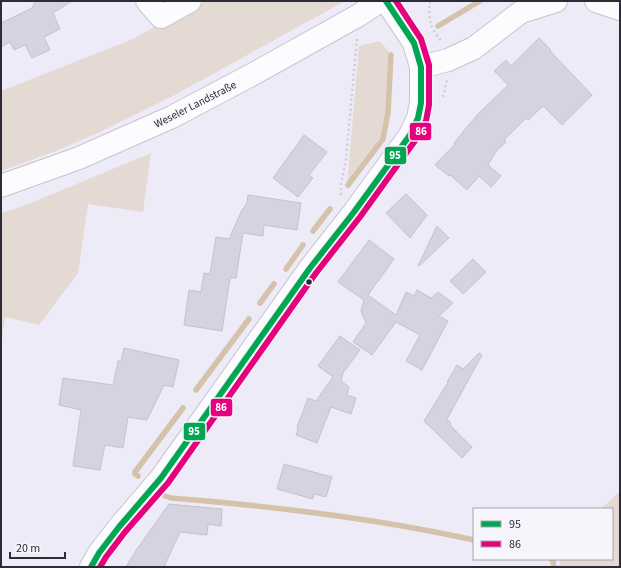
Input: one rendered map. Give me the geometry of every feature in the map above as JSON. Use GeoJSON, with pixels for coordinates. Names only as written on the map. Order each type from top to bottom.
{"type":"FeatureCollection","features":[{"type":"Feature","properties":{"kind":"street"},"geometry":{"type":"LineString","coordinates":[[147,1],[161,17],[190,1]]}},
{"type":"Feature","properties":{"kind":"street","name":"Weseler Landstraße"},"geometry":{"type":"LineString","coordinates":[[1,186],[79,158],[172,117],[257,72],[359,15],[380,1]]}},
{"type":"Feature","properties":{"kind":"street"},"geometry":{"type":"LineString","coordinates":[[91,567],[99,553],[119,527],[161,478],[310,268],[352,215],[410,135],[418,118],[421,103],[421,66],[414,43],[386,1]]}},
{"type":"Feature","properties":{"kind":"street"},"geometry":{"type":"LineString","coordinates":[[421,66],[448,60],[474,48],[521,12],[556,1]]}},
{"type":"Feature","properties":{"kind":"street"},"geometry":{"type":"LineString","coordinates":[[596,1],[620,9]]}},
{"type":"Feature","properties":{"kind":"path"},"geometry":{"type":"LineString","coordinates":[[430,1],[429,18],[436,35],[446,48],[448,60]]}},
{"type":"Feature","properties":{"kind":"path"},"geometry":{"type":"LineString","coordinates":[[352,215],[344,208],[341,200],[341,184],[346,159],[359,15]]}},
{"type":"Feature","properties":{"kind":"shaded area"},"geometry":{"type":"Polygon","coordinates":[[[199,1],[345,1],[175,95],[100,132],[56,151],[1,171],[1,91],[133,39],[199,1]]]}},
{"type":"Feature","properties":{"kind":"shaded area"},"geometry":{"type":"Polygon","coordinates":[[[380,41],[392,56],[390,114],[384,140],[349,187],[347,184],[359,46],[380,41]]]}},
{"type":"Feature","properties":{"kind":"shaded area"},"geometry":{"type":"Polygon","coordinates":[[[151,153],[143,212],[88,204],[78,273],[39,325],[5,317],[1,346],[1,213],[26,205],[151,153]]]}},
{"type":"Feature","properties":{"kind":"shaded area"},"geometry":{"type":"Polygon","coordinates":[[[620,491],[620,567],[559,567],[560,562],[559,560],[613,560],[613,508],[602,508],[620,491]]]}},
{"type":"Feature","properties":{"kind":"building"},"geometry":{"type":"Polygon","coordinates":[[[35,1],[72,1],[53,13],[60,29],[44,37],[50,50],[32,58],[25,45],[14,50],[10,42],[1,47],[1,23],[32,8],[35,1]]]}},
{"type":"Feature","properties":{"kind":"building"},"geometry":{"type":"Polygon","coordinates":[[[539,38],[592,95],[562,125],[543,106],[528,120],[526,118],[504,140],[506,142],[497,150],[488,165],[501,176],[491,187],[479,176],[467,190],[450,175],[449,176],[435,165],[455,144],[454,143],[478,114],[508,85],[494,71],[506,60],[511,66],[539,38]]]}},
{"type":"Feature","properties":{"kind":"building"},"geometry":{"type":"Polygon","coordinates":[[[304,135],[327,152],[309,175],[313,178],[298,197],[273,178],[304,135]]]}},
{"type":"Feature","properties":{"kind":"building"},"geometry":{"type":"Polygon","coordinates":[[[406,194],[427,215],[410,238],[386,213],[406,194]]]}},
{"type":"Feature","properties":{"kind":"building"},"geometry":{"type":"Polygon","coordinates":[[[248,195],[301,203],[297,230],[264,225],[263,236],[243,233],[236,278],[230,278],[222,331],[184,325],[189,290],[201,292],[204,273],[210,274],[216,237],[229,239],[242,210],[247,203],[248,195]]]}},
{"type":"Feature","properties":{"kind":"building"},"geometry":{"type":"Polygon","coordinates":[[[437,226],[449,238],[418,266],[437,226]]]}},
{"type":"Feature","properties":{"kind":"building"},"geometry":{"type":"Polygon","coordinates":[[[369,240],[394,259],[368,295],[396,315],[406,292],[414,296],[417,290],[431,298],[438,292],[453,303],[439,316],[448,321],[422,370],[406,361],[420,335],[396,322],[372,355],[353,342],[366,323],[361,311],[364,300],[338,282],[369,240]]]}},
{"type":"Feature","properties":{"kind":"building"},"geometry":{"type":"Polygon","coordinates":[[[473,259],[486,272],[463,294],[450,281],[473,259]]]}},
{"type":"Feature","properties":{"kind":"building"},"geometry":{"type":"Polygon","coordinates":[[[340,336],[360,350],[343,373],[341,381],[349,387],[347,395],[356,398],[351,414],[331,407],[317,443],[296,435],[297,427],[308,398],[316,401],[333,377],[318,366],[340,336]]]}},
{"type":"Feature","properties":{"kind":"building"},"geometry":{"type":"Polygon","coordinates":[[[124,348],[179,360],[173,387],[164,385],[147,420],[128,417],[123,448],[105,445],[100,470],[73,466],[81,410],[59,405],[63,378],[113,385],[118,361],[121,361],[124,348]]]}},
{"type":"Feature","properties":{"kind":"building"},"geometry":{"type":"Polygon","coordinates":[[[479,353],[482,355],[447,419],[451,423],[450,425],[472,447],[462,458],[424,421],[448,383],[447,382],[457,365],[463,369],[479,353]]]}},
{"type":"Feature","properties":{"kind":"building"},"geometry":{"type":"Polygon","coordinates":[[[284,464],[332,477],[326,497],[314,494],[313,499],[277,489],[284,464]]]}},
{"type":"Feature","properties":{"kind":"building"},"geometry":{"type":"Polygon","coordinates":[[[169,504],[222,509],[221,526],[208,524],[207,535],[180,532],[164,567],[126,567],[137,549],[169,504]]]}},
{"type":"Feature","properties":{"kind":"waterway"},"geometry":{"type":"LineString","coordinates":[[438,26],[480,1]]}},
{"type":"Feature","properties":{"kind":"waterway"},"geometry":{"type":"LineString","coordinates":[[348,185],[383,139],[388,113],[391,55]]}},
{"type":"Feature","properties":{"kind":"waterway"},"geometry":{"type":"LineString","coordinates":[[313,231],[330,209]]}},
{"type":"Feature","properties":{"kind":"waterway"},"geometry":{"type":"LineString","coordinates":[[286,269],[303,245]]}},
{"type":"Feature","properties":{"kind":"waterway"},"geometry":{"type":"LineString","coordinates":[[260,303],[274,284]]}},
{"type":"Feature","properties":{"kind":"waterway"},"geometry":{"type":"LineString","coordinates":[[196,390],[249,319]]}},
{"type":"Feature","properties":{"kind":"waterway"},"geometry":{"type":"LineString","coordinates":[[138,476],[135,472],[183,408]]}},
{"type":"Feature","properties":{"kind":"waterway"},"geometry":{"type":"LineString","coordinates":[[165,496],[171,498],[285,509],[361,519],[473,540]]}},
{"type":"Feature","properties":{"kind":"waterway"},"geometry":{"type":"LineString","coordinates":[[552,560],[554,567]]}},
{"type":"Feature","properties":{"kind":"transit line","name":"95"},"geometry":{"type":"LineString","coordinates":[[91,567],[99,553],[119,527],[161,478],[310,268],[354,212],[410,135],[418,118],[421,103],[421,67],[414,43],[386,1]]}},
{"type":"Feature","properties":{"kind":"transit line","name":"86"},"geometry":{"type":"LineString","coordinates":[[100,567],[125,532],[168,483],[316,273],[360,217],[417,138],[426,121],[429,105],[429,65],[421,39],[396,1]]}}]}
